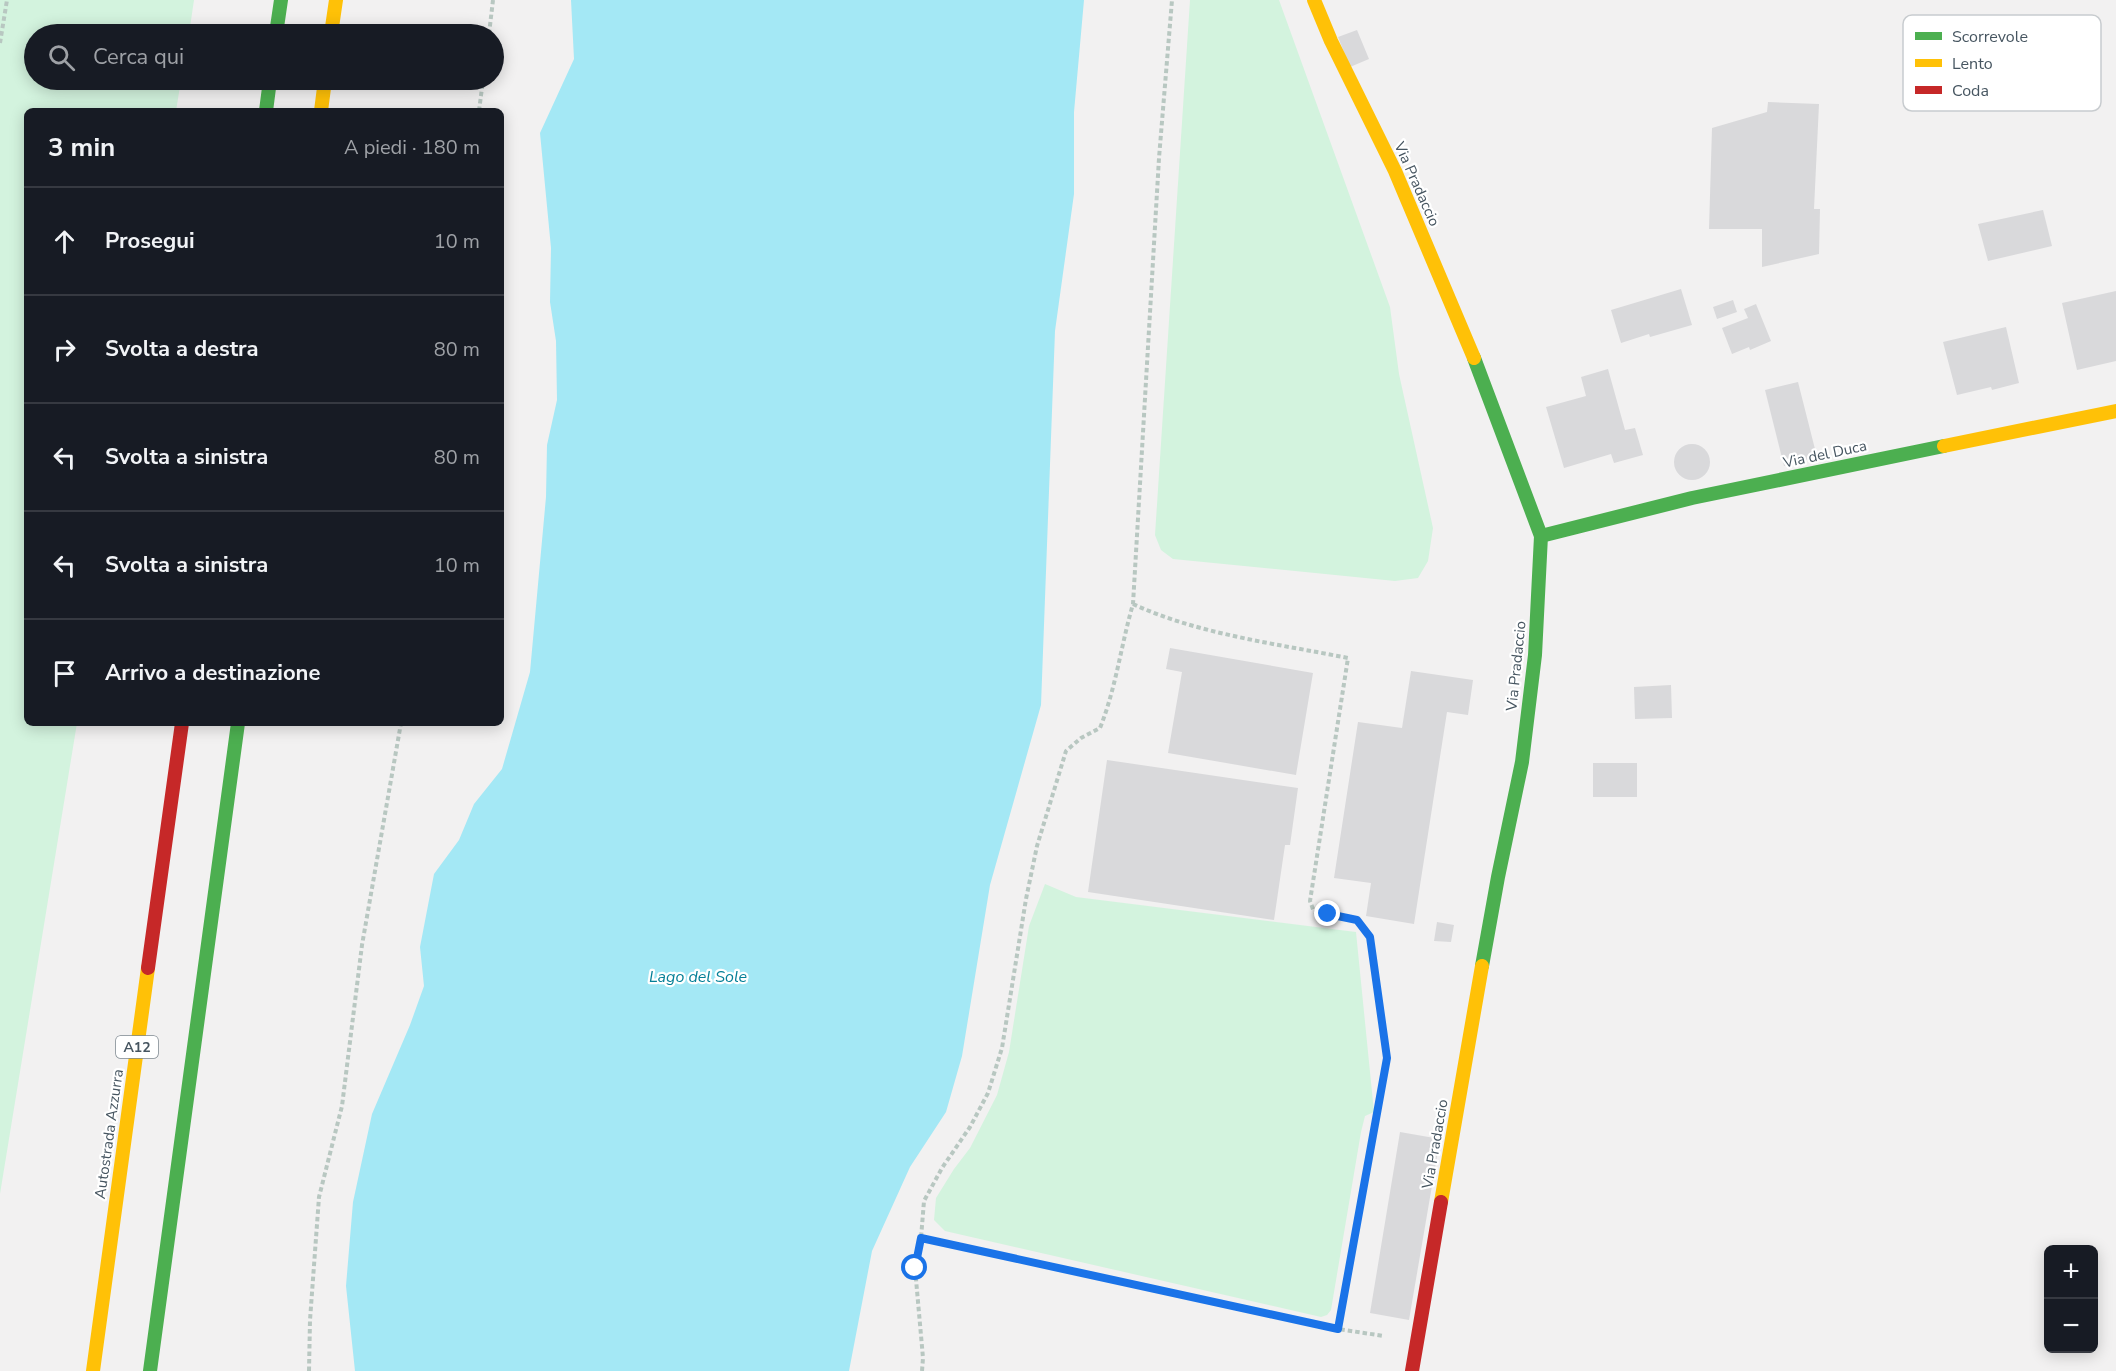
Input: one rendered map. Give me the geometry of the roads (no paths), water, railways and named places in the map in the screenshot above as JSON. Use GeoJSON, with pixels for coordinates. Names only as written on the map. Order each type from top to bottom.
{"type":"FeatureCollection","features":[{"type":"Feature","properties":{"kind":"main road"},"geometry":{"type":"LineString","coordinates":[[277,24],[281,0]]}},
{"type":"Feature","properties":{"kind":"main road"},"geometry":{"type":"LineString","coordinates":[[333,24],[336,0]]}},
{"type":"Feature","properties":{"kind":"main road","name":"Via Pradaccio"},"geometry":{"type":"LineString","coordinates":[[1314,0],[1331,41],[1404,193],[1465,336],[1541,536],[1535,656],[1522,762],[1496,889],[1412,1371]]}},
{"type":"Feature","properties":{"kind":"main road"},"geometry":{"type":"LineString","coordinates":[[266,108],[269,90]]}},
{"type":"Feature","properties":{"kind":"main road"},"geometry":{"type":"LineString","coordinates":[[321,108],[324,90]]}},
{"type":"Feature","properties":{"kind":"main road","name":"Via del Duca"},"geometry":{"type":"LineString","coordinates":[[1541,536],[1692,498],[2116,411]]}},
{"type":"Feature","properties":{"kind":"main road","name":"Autostrada Azzurra"},"geometry":{"type":"LineString","coordinates":[[93,1371],[182,726]]}},
{"type":"Feature","properties":{"kind":"main road"},"geometry":{"type":"LineString","coordinates":[[150,1371],[238,726]]}},
{"type":"Feature","properties":{"kind":"water","name":"Lago del Sole"},"geometry":{"type":"Polygon","coordinates":[[[571,0],[1084,0],[1074,112],[1074,194],[1055,331],[1041,705],[990,885],[962,1056],[946,1112],[910,1167],[872,1251],[849,1371],[355,1371],[346,1286],[353,1202],[372,1114],[424,986],[420,947],[434,874],[459,840],[474,804],[502,769],[530,672],[546,497],[547,445],[557,400],[556,341],[550,302],[551,248],[540,133],[574,59],[571,0]]]}}]}
